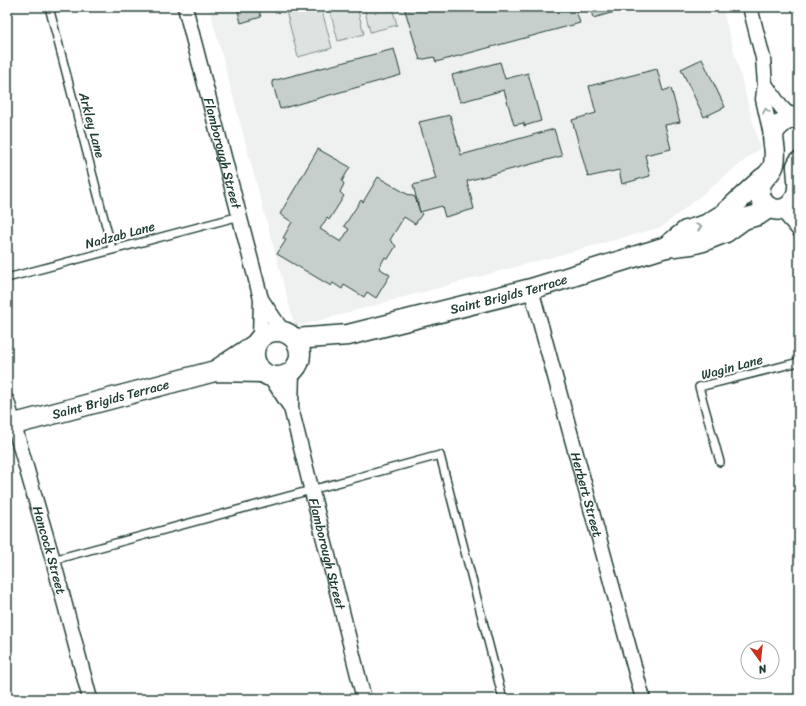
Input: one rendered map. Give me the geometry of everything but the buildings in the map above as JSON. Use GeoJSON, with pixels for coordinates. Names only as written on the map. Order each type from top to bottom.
{"type":"FeatureCollection","features":[{"type":"Feature","properties":{"kind":"street","name":"Flamborough Street"},"geometry":{"type":"LineString","coordinates":[[186,7],[262,299],[258,341]]}},
{"type":"Feature","properties":{"kind":"street"},"geometry":{"type":"LineString","coordinates":[[750,7],[763,58],[765,84],[763,99],[772,139]]}},
{"type":"Feature","properties":{"kind":"street"},"geometry":{"type":"LineString","coordinates":[[765,84],[781,107],[795,118]]}},
{"type":"Feature","properties":{"kind":"street"},"geometry":{"type":"LineString","coordinates":[[772,139],[774,131],[780,124],[795,118]]}},
{"type":"Feature","properties":{"kind":"street","name":"Saint Brigids Terrace"},"geometry":{"type":"LineString","coordinates":[[666,247],[686,231],[706,225],[724,214],[770,173],[774,164],[772,139]]}},
{"type":"Feature","properties":{"kind":"street"},"geometry":{"type":"LineString","coordinates":[[798,194],[797,166],[799,162]]}},
{"type":"Feature","properties":{"kind":"street"},"geometry":{"type":"LineString","coordinates":[[763,178],[760,186],[760,195],[763,203],[775,208],[799,230]]}},
{"type":"Feature","properties":{"kind":"street","name":"Saint Brigids Terrace"},"geometry":{"type":"LineString","coordinates":[[289,335],[348,335],[530,289],[666,247],[703,241],[726,232],[744,220],[775,208],[787,207],[792,204],[798,194]]}},
{"type":"Feature","properties":{"kind":"street","name":"Herbert Street"},"geometry":{"type":"LineString","coordinates":[[530,289],[643,699]]}},
{"type":"Feature","properties":{"kind":"street","name":"Flamborough Street"},"geometry":{"type":"LineString","coordinates":[[262,299],[289,335]]}},
{"type":"Feature","properties":{"kind":"street"},"geometry":{"type":"LineString","coordinates":[[275,331],[289,335],[300,349],[296,366],[285,375],[278,377],[266,374],[257,366],[255,360],[254,352],[258,341],[267,333],[275,331]]}},
{"type":"Feature","properties":{"kind":"street","name":"Saint Brigids Terrace"},"geometry":{"type":"LineString","coordinates":[[296,366],[348,335]]}},
{"type":"Feature","properties":{"kind":"street","name":"Saint Brigids Terrace"},"geometry":{"type":"LineString","coordinates":[[214,371],[258,341]]}},
{"type":"Feature","properties":{"kind":"street","name":"Flamborough Street"},"geometry":{"type":"LineString","coordinates":[[296,366],[291,408],[364,699]]}},
{"type":"Feature","properties":{"kind":"street","name":"Saint Brigids Terrace"},"geometry":{"type":"LineString","coordinates":[[10,425],[214,371],[266,374]]}},
{"type":"Feature","properties":{"kind":"street","name":"Flamborough Street"},"geometry":{"type":"LineString","coordinates":[[266,374],[291,408]]}},
{"type":"Feature","properties":{"kind":"street","name":"Hancock Street"},"geometry":{"type":"LineString","coordinates":[[7,401],[10,425],[53,560],[90,699]]}},
{"type":"Feature","properties":{"kind":"lane","name":"Arkley Lane"},"geometry":{"type":"LineString","coordinates":[[49,7],[112,249]]}},
{"type":"Feature","properties":{"kind":"lane","name":"Nadzab Lane"},"geometry":{"type":"LineString","coordinates":[[7,278],[240,216]]}},
{"type":"Feature","properties":{"kind":"lane","name":"Wagin Lane"},"geometry":{"type":"LineString","coordinates":[[720,462],[699,387],[799,362]]}},
{"type":"Feature","properties":{"kind":"lane"},"geometry":{"type":"LineString","coordinates":[[53,560],[440,455],[503,699]]}},
{"type":"Feature","properties":{"kind":"shaded area"},"geometry":{"type":"Polygon","coordinates":[[[209,7],[722,7],[760,148],[662,227],[295,327],[209,7]]]}},
{"type":"Feature","properties":{"kind":"shaded area"},"geometry":{"type":"Polygon","coordinates":[[[285,7],[321,7],[332,48],[298,57],[285,7]]]}},
{"type":"Feature","properties":{"kind":"shaded area"},"geometry":{"type":"Polygon","coordinates":[[[329,7],[357,7],[364,34],[338,41],[329,7]]]}},
{"type":"Feature","properties":{"kind":"shaded area"},"geometry":{"type":"Polygon","coordinates":[[[364,7],[392,7],[397,25],[370,32],[364,7]]]}}]}
